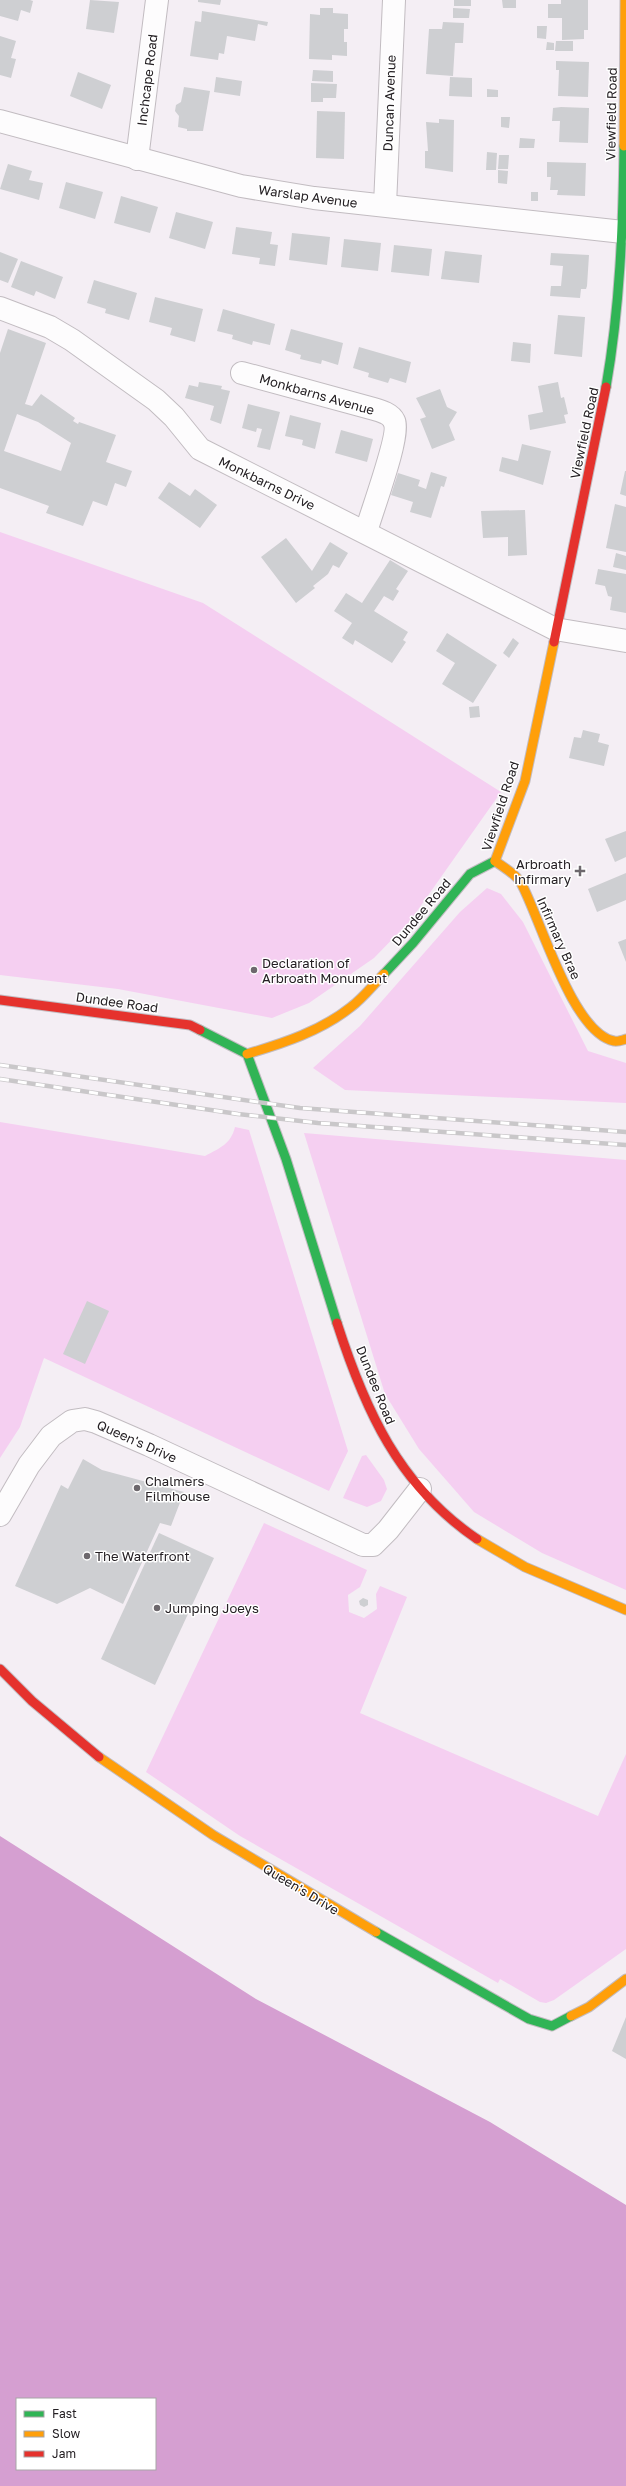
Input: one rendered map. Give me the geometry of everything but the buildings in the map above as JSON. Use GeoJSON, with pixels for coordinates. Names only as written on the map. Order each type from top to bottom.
{"type":"FeatureCollection","features":[{"type":"Feature","properties":{"kind":"street","name":"Inchcape Road"},"geometry":{"type":"LineString","coordinates":[[137,159],[158,0]]}},
{"type":"Feature","properties":{"kind":"street","name":"Duncan Avenue"},"geometry":{"type":"LineString","coordinates":[[385,205],[394,0]]}},
{"type":"Feature","properties":{"kind":"street","name":"Viewfield Road"},"geometry":{"type":"LineString","coordinates":[[495,861],[524,781],[611,360],[623,232],[625,0]]}},
{"type":"Feature","properties":{"kind":"street","name":"Warslap Avenue"},"geometry":{"type":"LineString","coordinates":[[0,121],[242,186],[314,198],[623,232]]}},
{"type":"Feature","properties":{"kind":"street","name":"Monkbarns Drive"},"geometry":{"type":"LineString","coordinates":[[0,308],[50,327],[72,340],[156,400],[174,417],[200,449],[555,629],[626,641]]}},
{"type":"Feature","properties":{"kind":"street","name":"Monkbarns Avenue"},"geometry":{"type":"LineString","coordinates":[[242,373],[374,409],[386,413],[394,421],[396,430],[393,445],[366,532]]}},
{"type":"Feature","properties":{"kind":"street","name":"Infirmary Brae"},"geometry":{"type":"LineString","coordinates":[[495,861],[520,881],[562,979],[580,1011],[595,1030],[614,1041],[626,1040]]}},
{"type":"Feature","properties":{"kind":"street","name":"Dundee Road"},"geometry":{"type":"LineString","coordinates":[[247,1054],[286,1042],[332,1021],[353,1006],[413,943],[470,874],[495,861]]}},
{"type":"Feature","properties":{"kind":"street","name":"Dundee Road"},"geometry":{"type":"LineString","coordinates":[[0,1000],[190,1025],[247,1054],[277,1131],[360,1385],[396,1458],[442,1512],[468,1534],[502,1556],[626,1610]]}},
{"type":"Feature","properties":{"kind":"street","name":"Queen's Drive"},"geometry":{"type":"LineString","coordinates":[[0,1515],[29,1465],[51,1436],[72,1422],[84,1419],[96,1422],[149,1445],[363,1545],[373,1545],[388,1530],[420,1488]]}},
{"type":"Feature","properties":{"kind":"street","name":"Queen's Drive"},"geometry":{"type":"LineString","coordinates":[[0,1669],[21,1691],[81,1743],[159,1802],[205,1832],[355,1921],[529,2020],[552,2026],[589,2007],[626,1979]]}},
{"type":"Feature","properties":{"kind":"shaded area"},"geometry":{"type":"Polygon","coordinates":[[[0,532],[203,603],[501,792],[410,921],[374,958],[309,1003],[272,1018],[118,989],[0,975],[0,532]]]}},
{"type":"Feature","properties":{"kind":"shaded area"},"geometry":{"type":"Polygon","coordinates":[[[487,888],[501,894],[523,922],[588,1051],[626,1063],[626,1103],[345,1090],[313,1068],[360,1026],[460,912],[487,888]]]}},
{"type":"Feature","properties":{"kind":"shaded area"},"geometry":{"type":"Polygon","coordinates":[[[0,1122],[205,1156],[228,1142],[235,1127],[249,1130],[348,1451],[329,1491],[44,1358],[20,1427],[0,1458],[0,1122]]]}},
{"type":"Feature","properties":{"kind":"shaded area"},"geometry":{"type":"Polygon","coordinates":[[[304,1133],[626,1160],[626,1590],[542,1553],[474,1512],[419,1449],[385,1394],[304,1133]]]}},
{"type":"Feature","properties":{"kind":"shaded area"},"geometry":{"type":"Polygon","coordinates":[[[366,1455],[384,1480],[387,1489],[381,1501],[367,1507],[343,1498],[362,1456],[366,1455]]]}},
{"type":"Feature","properties":{"kind":"shaded area"},"geometry":{"type":"Polygon","coordinates":[[[264,1523],[367,1570],[360,1587],[348,1595],[349,1612],[364,1618],[377,1609],[376,1594],[380,1586],[407,1597],[360,1713],[598,1816],[626,1754],[626,1949],[554,2000],[546,2003],[540,2002],[500,1979],[498,1983],[240,1836],[146,1772],[264,1523]]]}},
{"type":"Feature","properties":{"kind":"shaded area"},"geometry":{"type":"Polygon","coordinates":[[[0,1836],[256,1999],[490,2122],[626,2205],[626,2486],[0,2486],[0,1836]]]}},
{"type":"Feature","properties":{"kind":"railway"},"geometry":{"type":"LineString","coordinates":[[0,1065],[300,1108],[626,1132]]}},
{"type":"Feature","properties":{"kind":"railway"},"geometry":{"type":"LineString","coordinates":[[0,1079],[238,1114],[318,1123],[626,1145]]}},
{"type":"Feature","properties":{"kind":"traffic: fast"},"geometry":{"type":"LineString","coordinates":[[606,387],[618,297],[623,207],[624,146]]}},
{"type":"Feature","properties":{"kind":"traffic: fast"},"geometry":{"type":"LineString","coordinates":[[384,974],[413,943],[470,874],[495,861]]}},
{"type":"Feature","properties":{"kind":"traffic: fast"},"geometry":{"type":"LineString","coordinates":[[200,1030],[247,1054],[286,1159],[337,1323]]}},
{"type":"Feature","properties":{"kind":"traffic: fast"},"geometry":{"type":"LineString","coordinates":[[376,1932],[529,2019],[552,2026],[571,2016]]}},
{"type":"Feature","properties":{"kind":"traffic: slow"},"geometry":{"type":"LineString","coordinates":[[624,146],[625,0]]}},
{"type":"Feature","properties":{"kind":"traffic: slow"},"geometry":{"type":"LineString","coordinates":[[495,861],[525,781],[554,642]]}},
{"type":"Feature","properties":{"kind":"traffic: slow"},"geometry":{"type":"LineString","coordinates":[[495,861],[513,874],[521,883],[559,972],[584,1018],[599,1033],[614,1041],[626,1039]]}},
{"type":"Feature","properties":{"kind":"traffic: slow"},"geometry":{"type":"LineString","coordinates":[[247,1054],[288,1041],[315,1030],[327,1023],[364,996],[384,974]]}},
{"type":"Feature","properties":{"kind":"traffic: slow"},"geometry":{"type":"LineString","coordinates":[[477,1539],[525,1567],[626,1610]]}},
{"type":"Feature","properties":{"kind":"traffic: slow"},"geometry":{"type":"LineString","coordinates":[[99,1757],[213,1835],[376,1932]]}},
{"type":"Feature","properties":{"kind":"traffic: slow"},"geometry":{"type":"LineString","coordinates":[[571,2016],[589,2007],[626,1979]]}},
{"type":"Feature","properties":{"kind":"traffic: jam"},"geometry":{"type":"LineString","coordinates":[[554,642],[606,387]]}},
{"type":"Feature","properties":{"kind":"traffic: jam"},"geometry":{"type":"LineString","coordinates":[[0,1000],[190,1025],[200,1030]]}},
{"type":"Feature","properties":{"kind":"traffic: jam"},"geometry":{"type":"LineString","coordinates":[[337,1323],[360,1386],[373,1416],[388,1444],[426,1495],[450,1518],[477,1539]]}},
{"type":"Feature","properties":{"kind":"traffic: jam"},"geometry":{"type":"LineString","coordinates":[[0,1669],[32,1701],[99,1757]]}},
{"type":"Feature","properties":{"kind":"place","name":"Arbroath Infirmary"},"geometry":{"type":"Point","coordinates":[580,871]}},
{"type":"Feature","properties":{"kind":"place","name":"Declaration of Arbroath Monument"},"geometry":{"type":"Point","coordinates":[254,970]}},
{"type":"Feature","properties":{"kind":"place","name":"Chalmers Filmhouse"},"geometry":{"type":"Point","coordinates":[137,1488]}},
{"type":"Feature","properties":{"kind":"place","name":"The Waterfront"},"geometry":{"type":"Point","coordinates":[87,1556]}},
{"type":"Feature","properties":{"kind":"place","name":"Jumping Joeys"},"geometry":{"type":"Point","coordinates":[157,1608]}}]}
